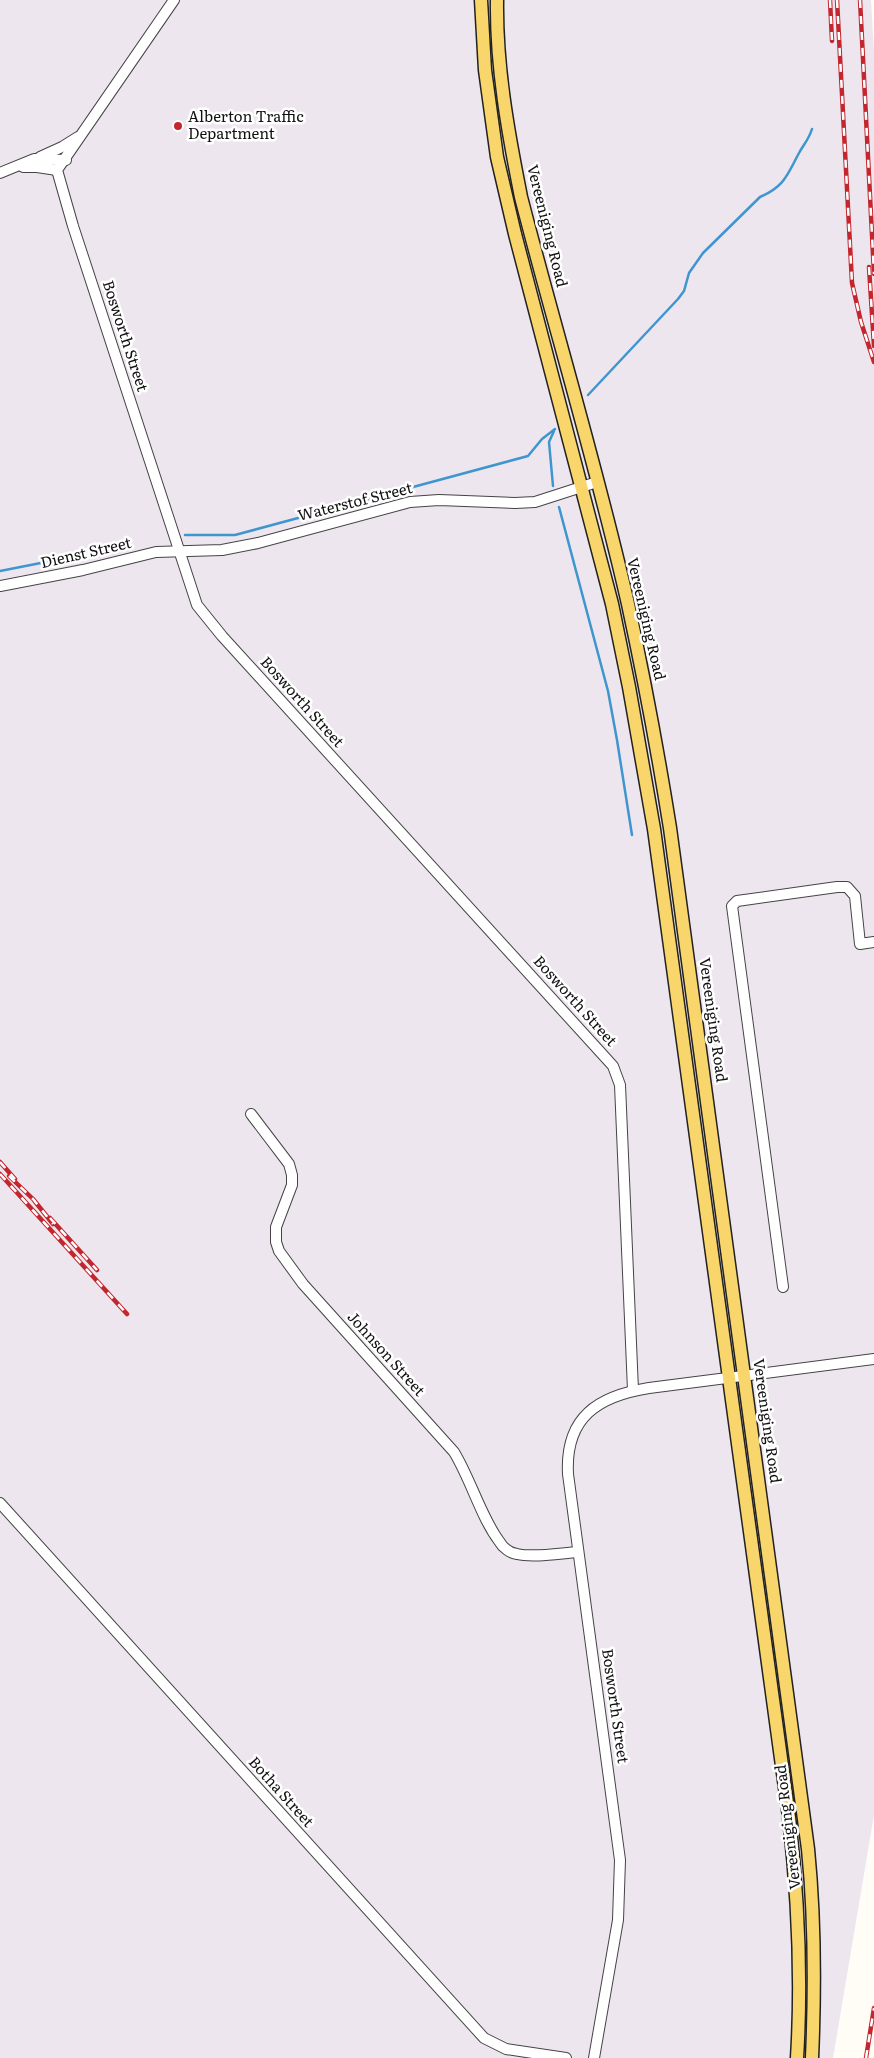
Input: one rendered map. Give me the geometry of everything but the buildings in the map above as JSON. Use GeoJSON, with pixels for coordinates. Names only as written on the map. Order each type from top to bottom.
{"type":"FeatureCollection","features":[{"type":"Feature","properties":{"kind":"main road","name":"Vereeniging Road"},"geometry":{"type":"LineString","coordinates":[[481,0],[485,70],[497,157],[580,488],[612,604],[646,781],[665,905],[795,1869],[799,1960],[797,2058]]}},
{"type":"Feature","properties":{"kind":"main road","name":"Vereeniging Road"},"geometry":{"type":"LineString","coordinates":[[497,0],[497,30],[501,76],[514,161],[547,298],[597,482],[627,603],[662,779],[745,1375],[808,1849],[814,1921],[815,2000],[812,2058]]}},
{"type":"Feature","properties":{"kind":"street"},"geometry":{"type":"LineString","coordinates":[[17,167],[37,166],[58,170],[174,0]]}},
{"type":"Feature","properties":{"kind":"street"},"geometry":{"type":"LineString","coordinates":[[0,173],[62,148],[83,133]]}},
{"type":"Feature","properties":{"kind":"street"},"geometry":{"type":"LineString","coordinates":[[34,160],[66,160]]}},
{"type":"Feature","properties":{"kind":"street","name":"Bosworth Street"},"geometry":{"type":"LineString","coordinates":[[58,170],[73,226],[197,605],[222,636],[613,1066],[620,1085],[633,1390]]}},
{"type":"Feature","properties":{"kind":"street","name":"Waterstof Street"},"geometry":{"type":"LineString","coordinates":[[180,550],[222,550],[410,502],[439,500],[515,504],[535,502],[597,482]]}},
{"type":"Feature","properties":{"kind":"street","name":"Dienst Street"},"geometry":{"type":"LineString","coordinates":[[0,586],[83,570],[156,552],[180,550]]}},
{"type":"Feature","properties":{"kind":"street"},"geometry":{"type":"LineString","coordinates":[[783,1287],[732,906],[737,901],[847,887],[855,896],[860,944],[874,942]]}},
{"type":"Feature","properties":{"kind":"street","name":"Johnson Street"},"geometry":{"type":"LineString","coordinates":[[251,1114],[289,1164],[292,1185],[276,1227],[276,1242],[279,1251],[303,1284],[454,1452],[464,1468],[503,1547],[510,1552],[524,1555],[578,1552]]}},
{"type":"Feature","properties":{"kind":"street","name":"Bosworth Street"},"geometry":{"type":"LineString","coordinates":[[594,2058],[618,1920],[620,1860],[568,1474],[568,1450],[572,1438],[576,1429],[595,1406],[604,1400],[633,1390],[874,1359]]}},
{"type":"Feature","properties":{"kind":"street","name":"Botha Street"},"geometry":{"type":"LineString","coordinates":[[0,1503],[484,2038],[506,2049],[566,2058]]}},
{"type":"Feature","properties":{"kind":"shaded area"},"geometry":{"type":"Polygon","coordinates":[[[0,0],[871,0],[874,51],[874,1815],[833,2058],[0,2058],[0,0]]]}},
{"type":"Feature","properties":{"kind":"waterway"},"geometry":{"type":"LineString","coordinates":[[588,395],[678,299],[684,291],[689,273],[703,253],[760,197],[780,184],[788,174],[812,129]]}},
{"type":"Feature","properties":{"kind":"waterway"},"geometry":{"type":"LineString","coordinates":[[185,535],[235,535],[528,456],[542,439],[555,429]]}},
{"type":"Feature","properties":{"kind":"waterway"},"geometry":{"type":"LineString","coordinates":[[553,486],[549,442],[554,431]]}},
{"type":"Feature","properties":{"kind":"waterway"},"geometry":{"type":"LineString","coordinates":[[559,507],[608,691],[632,835]]}},
{"type":"Feature","properties":{"kind":"waterway"},"geometry":{"type":"LineString","coordinates":[[0,571],[61,559]]}},
{"type":"Feature","properties":{"kind":"railway"},"geometry":{"type":"LineString","coordinates":[[830,0],[832,41]]}},
{"type":"Feature","properties":{"kind":"railway"},"geometry":{"type":"LineString","coordinates":[[837,0],[852,283],[861,322],[874,362]]}},
{"type":"Feature","properties":{"kind":"railway"},"geometry":{"type":"LineString","coordinates":[[860,0],[874,274]]}},
{"type":"Feature","properties":{"kind":"railway"},"geometry":{"type":"LineString","coordinates":[[869,267],[874,346]]}},
{"type":"Feature","properties":{"kind":"railway"},"geometry":{"type":"LineString","coordinates":[[0,1162],[15,1179]]}},
{"type":"Feature","properties":{"kind":"railway"},"geometry":{"type":"LineString","coordinates":[[0,1174],[127,1314]]}},
{"type":"Feature","properties":{"kind":"railway"},"geometry":{"type":"LineString","coordinates":[[9,1176],[33,1199],[53,1224]]}},
{"type":"Feature","properties":{"kind":"railway"},"geometry":{"type":"LineString","coordinates":[[50,1218],[97,1270]]}},
{"type":"Feature","properties":{"kind":"railway"},"geometry":{"type":"LineString","coordinates":[[866,2058],[874,2008]]}},
{"type":"Feature","properties":{"kind":"place","name":"Alberton Traffic Department"},"geometry":{"type":"Point","coordinates":[178,126]}}]}
